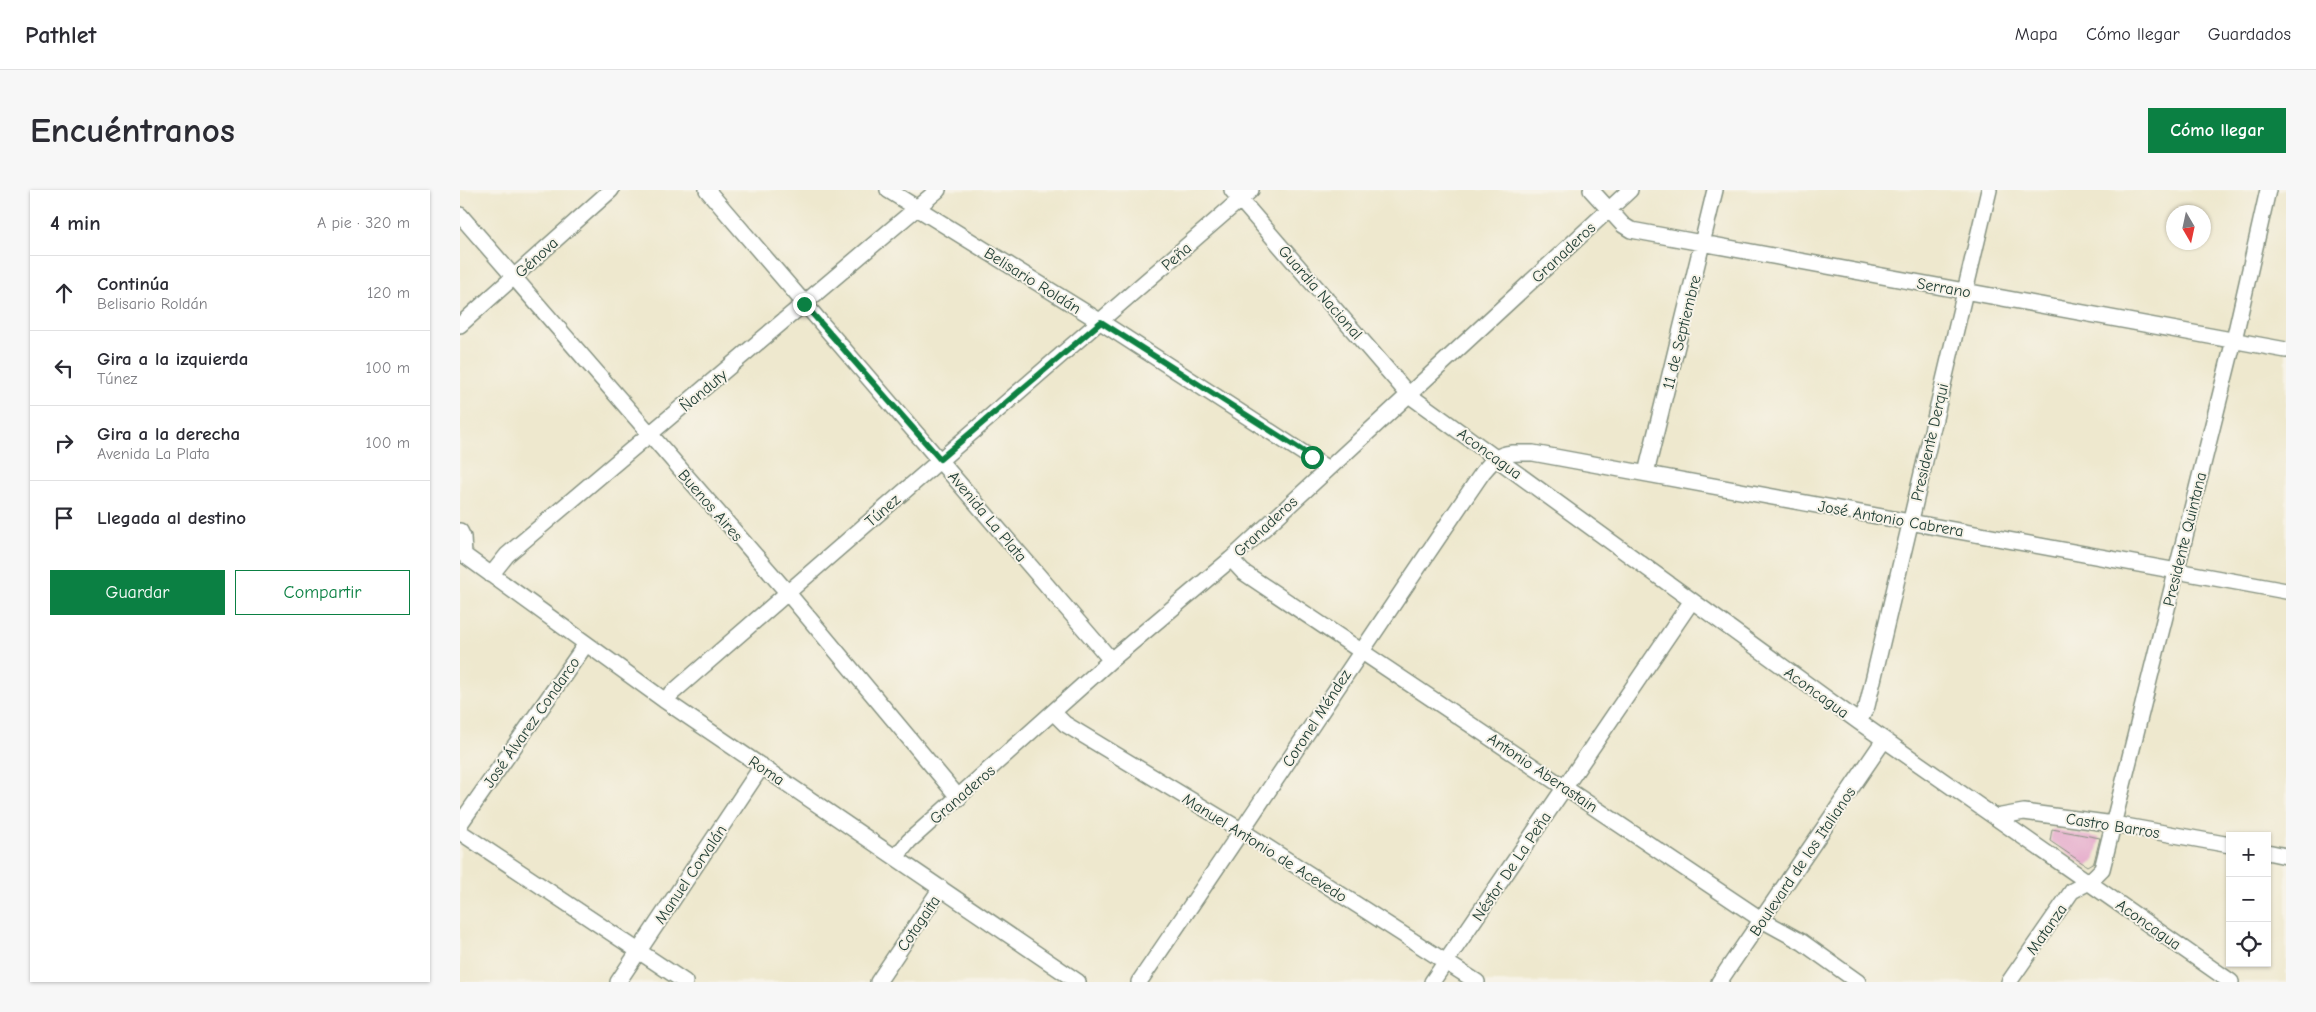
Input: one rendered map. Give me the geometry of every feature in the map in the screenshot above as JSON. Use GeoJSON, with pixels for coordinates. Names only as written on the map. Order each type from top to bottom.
{"type":"FeatureCollection","features":[{"type":"Feature","properties":{"kind":"street","name":"Génova"},"geometry":{"type":"LineString","coordinates":[[460,325],[611,190]]}},
{"type":"Feature","properties":{"kind":"street","name":"Avenida La Plata"},"geometry":{"type":"LineString","coordinates":[[707,190],[1111,660]]}},
{"type":"Feature","properties":{"kind":"street","name":"Belisario Roldán"},"geometry":{"type":"LineString","coordinates":[[888,190],[1101,322],[1328,469]]}},
{"type":"Feature","properties":{"kind":"street","name":"Ñanduty"},"geometry":{"type":"LineString","coordinates":[[491,575],[507,556],[938,190]]}},
{"type":"Feature","properties":{"kind":"street","name":"Serrano"},"geometry":{"type":"LineString","coordinates":[[1591,190],[1623,225],[1631,230],[2286,350]]}},
{"type":"Feature","properties":{"kind":"street","name":"Granaderos"},"geometry":{"type":"LineString","coordinates":[[896,857],[908,841],[959,798],[1111,660],[1231,559],[1630,190]]}},
{"type":"Feature","properties":{"kind":"street","name":"11 de Septiembre"},"geometry":{"type":"LineString","coordinates":[[1646,473],[1704,244],[1715,190]]}},
{"type":"Feature","properties":{"kind":"street","name":"Presidente Derqui"},"geometry":{"type":"LineString","coordinates":[[1859,722],[1867,706],[1989,190]]}},
{"type":"Feature","properties":{"kind":"street","name":"Presidente Quintana"},"geometry":{"type":"LineString","coordinates":[[2089,882],[2102,869],[2114,824],[2175,571],[2234,340],[2268,190]]}},
{"type":"Feature","properties":{"kind":"street","name":"Peña"},"geometry":{"type":"LineString","coordinates":[[1101,322],[1241,193]]}},
{"type":"Feature","properties":{"kind":"street","name":"Guardia Nacional"},"geometry":{"type":"LineString","coordinates":[[1241,193],[1409,395]]}},
{"type":"Feature","properties":{"kind":"street","name":"Buenos Aires"},"geometry":{"type":"LineString","coordinates":[[460,215],[786,592],[959,798]]}},
{"type":"Feature","properties":{"kind":"street","name":"Túnez"},"geometry":{"type":"LineString","coordinates":[[664,700],[786,592],[1101,322]]}},
{"type":"Feature","properties":{"kind":"street","name":"Aconcagua"},"geometry":{"type":"LineString","coordinates":[[1409,395],[1496,457],[1691,602],[1884,740],[2231,982]]}},
{"type":"Feature","properties":{"kind":"street","name":"José Antonio Cabrera"},"geometry":{"type":"LineString","coordinates":[[1496,457],[1509,453],[1533,453],[2286,591]]}},
{"type":"Feature","properties":{"kind":"street","name":"Coronel Méndez"},"geometry":{"type":"LineString","coordinates":[[1139,982],[1242,831],[1361,650],[1483,472],[1496,457]]}},
{"type":"Feature","properties":{"kind":"street"},"geometry":{"type":"LineString","coordinates":[[460,531],[463,537],[462,554]]}},
{"type":"Feature","properties":{"kind":"street","name":"Roma"},"geometry":{"type":"LineString","coordinates":[[462,554],[664,700],[1078,982]]}},
{"type":"Feature","properties":{"kind":"street","name":"Antonio Aberastain"},"geometry":{"type":"LineString","coordinates":[[1231,559],[1244,572],[1762,920],[1802,942],[1858,982]]}},
{"type":"Feature","properties":{"kind":"street","name":"Néstor De La Peña"},"geometry":{"type":"LineString","coordinates":[[1432,982],[1691,602]]}},
{"type":"Feature","properties":{"kind":"street","name":"José Álvarez Condarco"},"geometry":{"type":"LineString","coordinates":[[460,824],[586,644]]}},
{"type":"Feature","properties":{"kind":"street","name":"Manuel Antonio de Acevedo"},"geometry":{"type":"LineString","coordinates":[[1054,712],[1066,724],[1242,831],[1477,982]]}},
{"type":"Feature","properties":{"kind":"street","name":"Boulevard de los Italianos"},"geometry":{"type":"LineString","coordinates":[[1719,982],[1884,740]]}},
{"type":"Feature","properties":{"kind":"street","name":"Manuel Corvalán"},"geometry":{"type":"LineString","coordinates":[[618,982],[762,766]]}},
{"type":"Feature","properties":{"kind":"street","name":"Castro Barros"},"geometry":{"type":"LineString","coordinates":[[1996,817],[2011,812],[2024,812],[2114,824],[2226,844]]}},
{"type":"Feature","properties":{"kind":"street"},"geometry":{"type":"LineString","coordinates":[[460,832],[685,982]]}},
{"type":"Feature","properties":{"kind":"street"},"geometry":{"type":"LineString","coordinates":[[2271,853],[2286,856]]}},
{"type":"Feature","properties":{"kind":"street","name":"Matanza"},"geometry":{"type":"LineString","coordinates":[[2009,982],[2072,891],[2089,882]]}},
{"type":"Feature","properties":{"kind":"street","name":"Cotagaita"},"geometry":{"type":"LineString","coordinates":[[878,982],[941,888]]}},
{"type":"Feature","properties":{"kind":"building"},"geometry":{"type":"Polygon","coordinates":[[[2052,829],[2100,838],[2094,862],[2087,866],[2050,841],[2052,829]]]}},
{"type":"Feature","properties":{"kind":"route"},"geometry":{"type":"LineString","coordinates":[[804,304],[940,459],[1101,322],[1312,457]]}}]}
